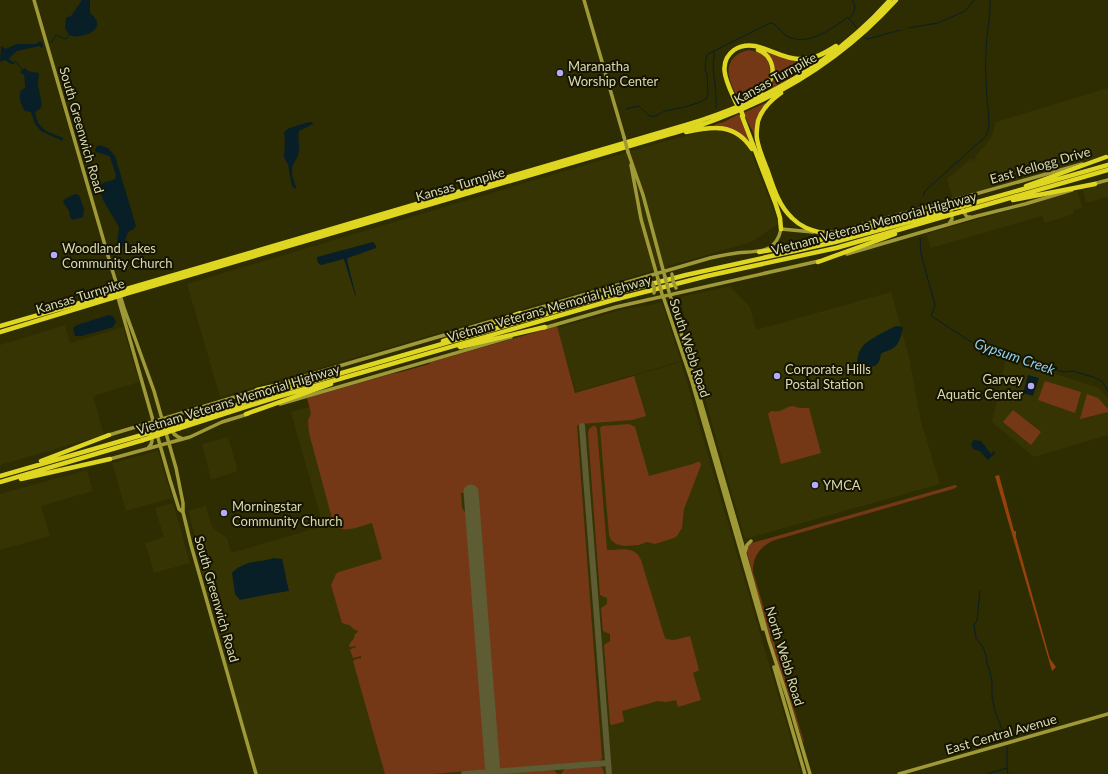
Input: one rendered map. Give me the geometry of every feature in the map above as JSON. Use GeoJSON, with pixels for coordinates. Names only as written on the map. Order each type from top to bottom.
{"type":"FeatureCollection","features":[{"type":"Feature","properties":{"kind":"highway","name":"Kansas Turnpike"},"geometry":{"type":"LineString","coordinates":[[1,332],[124,292],[679,128],[731,110],[760,97],[792,79],[827,56],[858,32],[890,0]]}},
{"type":"Feature","properties":{"kind":"highway","name":"Kansas Turnpike"},"geometry":{"type":"LineString","coordinates":[[124,292],[701,125],[730,115],[753,105],[797,81],[826,62],[875,22],[896,0]]}},
{"type":"Feature","properties":{"kind":"highway"},"geometry":{"type":"LineString","coordinates":[[737,103],[724,71],[727,59],[735,50],[742,46],[756,46],[788,58],[810,59],[830,50],[858,32]]}},
{"type":"Feature","properties":{"kind":"highway"},"geometry":{"type":"LineString","coordinates":[[731,110],[760,92],[771,80],[773,72],[771,61],[762,51],[750,48],[735,52],[728,62],[726,74],[737,103],[742,116],[757,157],[778,212],[781,229]]}},
{"type":"Feature","properties":{"kind":"highway"},"geometry":{"type":"LineString","coordinates":[[797,81],[770,102],[760,116],[757,135],[759,148],[777,197],[788,214],[802,226],[822,233]]}},
{"type":"Feature","properties":{"kind":"highway"},"geometry":{"type":"LineString","coordinates":[[742,116],[764,162]]}},
{"type":"Feature","properties":{"kind":"highway"},"geometry":{"type":"LineString","coordinates":[[653,139],[701,128],[721,128],[741,136],[748,143],[757,157]]}},
{"type":"Feature","properties":{"kind":"highway"},"geometry":{"type":"LineString","coordinates":[[986,200],[1107,157]]}},
{"type":"Feature","properties":{"kind":"highway","name":"Vietnam Veterans Memorial Highway"},"geometry":{"type":"LineString","coordinates":[[0,483],[376,366],[400,356],[632,289],[686,275],[835,242],[967,207],[986,200],[1108,165]]}},
{"type":"Feature","properties":{"kind":"highway","name":"Vietnam Veterans Memorial Highway"},"geometry":{"type":"LineString","coordinates":[[967,207],[978,207],[1108,170]]}},
{"type":"Feature","properties":{"kind":"highway"},"geometry":{"type":"LineString","coordinates":[[978,207],[1095,184]]}},
{"type":"Feature","properties":{"kind":"highway"},"geometry":{"type":"LineString","coordinates":[[759,252],[796,246],[898,220],[945,212]]}},
{"type":"Feature","properties":{"kind":"highway","name":"Vietnam Veterans Memorial Highway"},"geometry":{"type":"LineString","coordinates":[[376,366],[404,360],[630,295],[707,276],[836,248],[940,218],[945,212]]}},
{"type":"Feature","properties":{"kind":"highway"},"geometry":{"type":"LineString","coordinates":[[818,262],[940,218]]}},
{"type":"Feature","properties":{"kind":"highway","name":"Kansas Turnpike"},"geometry":{"type":"LineString","coordinates":[[0,326],[112,296]]}},
{"type":"Feature","properties":{"kind":"highway"},"geometry":{"type":"LineString","coordinates":[[400,356],[520,313]]}},
{"type":"Feature","properties":{"kind":"highway"},"geometry":{"type":"LineString","coordinates":[[404,360],[544,327]]}},
{"type":"Feature","properties":{"kind":"highway"},"geometry":{"type":"LineString","coordinates":[[257,390],[376,366]]}},
{"type":"Feature","properties":{"kind":"highway"},"geometry":{"type":"LineString","coordinates":[[246,414],[376,366]]}},
{"type":"Feature","properties":{"kind":"highway"},"geometry":{"type":"LineString","coordinates":[[1,475],[109,435]]}},
{"type":"Feature","properties":{"kind":"highway","name":"Vietnam Veterans Memorial Highway"},"geometry":{"type":"LineString","coordinates":[[1,475],[143,438]]}},
{"type":"Feature","properties":{"kind":"highway"},"geometry":{"type":"LineString","coordinates":[[0,483],[110,459]]}},
{"type":"Feature","properties":{"kind":"main road","name":"South Greenwich Road"},"geometry":{"type":"LineString","coordinates":[[34,0],[111,266],[124,308],[154,392],[169,443],[178,479],[183,512],[191,545],[256,774]]}},
{"type":"Feature","properties":{"kind":"main road","name":"South Webb Road"},"geometry":{"type":"LineString","coordinates":[[584,0],[628,152],[641,219],[656,273],[692,382],[742,543]]}},
{"type":"Feature","properties":{"kind":"main road","name":"South Webb Road"},"geometry":{"type":"LineString","coordinates":[[628,152],[643,195],[740,548]]}},
{"type":"Feature","properties":{"kind":"main road","name":"East Kellogg Drive"},"geometry":{"type":"LineString","coordinates":[[781,229],[822,233],[836,232],[942,204],[1107,157]]}},
{"type":"Feature","properties":{"kind":"main road"},"geometry":{"type":"LineString","coordinates":[[110,459],[184,439],[222,422],[246,414],[544,327],[670,294],[685,292],[818,262],[1108,180]]}},
{"type":"Feature","properties":{"kind":"main road"},"geometry":{"type":"LineString","coordinates":[[966,197],[962,201],[964,212],[966,216],[973,217]]}},
{"type":"Feature","properties":{"kind":"main road"},"geometry":{"type":"LineString","coordinates":[[942,204],[948,205],[950,208],[952,219],[948,225]]}},
{"type":"Feature","properties":{"kind":"main road"},"geometry":{"type":"LineString","coordinates":[[109,435],[656,273],[727,254],[759,252],[774,245],[779,238],[781,229]]}},
{"type":"Feature","properties":{"kind":"main road","name":"South Greenwich Road"},"geometry":{"type":"LineString","coordinates":[[111,266],[121,308],[160,445],[180,509],[183,512]]}},
{"type":"Feature","properties":{"kind":"main road"},"geometry":{"type":"LineString","coordinates":[[678,267],[672,274],[673,281],[676,288],[685,292]]}},
{"type":"Feature","properties":{"kind":"main road"},"geometry":{"type":"LineString","coordinates":[[641,278],[649,280],[654,286],[654,294],[650,300]]}},
{"type":"Feature","properties":{"kind":"main road"},"geometry":{"type":"LineString","coordinates":[[176,415],[171,421],[171,429],[175,435],[184,439]]}},
{"type":"Feature","properties":{"kind":"main road"},"geometry":{"type":"LineString","coordinates":[[140,426],[147,428],[150,431],[152,444],[146,449]]}},
{"type":"Feature","properties":{"kind":"main road"},"geometry":{"type":"LineString","coordinates":[[737,538],[742,543],[740,548]]}},
{"type":"Feature","properties":{"kind":"main road"},"geometry":{"type":"LineString","coordinates":[[745,553],[746,547],[750,541]]}},
{"type":"Feature","properties":{"kind":"main road","name":"North Webb Road"},"geometry":{"type":"LineString","coordinates":[[742,543],[769,641],[810,774]]}},
{"type":"Feature","properties":{"kind":"main road","name":"North Webb Road"},"geometry":{"type":"LineString","coordinates":[[740,548],[805,774]]}},
{"type":"Feature","properties":{"kind":"main road","name":"East Central Avenue"},"geometry":{"type":"LineString","coordinates":[[899,774],[1108,714]]}},
{"type":"Feature","properties":{"kind":"shaded area"},"geometry":{"type":"Polygon","coordinates":[[[749,50],[764,55],[768,62],[770,77],[752,96],[739,103],[728,71],[733,58],[736,55],[749,50]]]}},
{"type":"Feature","properties":{"kind":"shaded area"},"geometry":{"type":"Polygon","coordinates":[[[764,51],[788,59],[800,61],[814,60],[815,62],[770,90],[768,88],[774,78],[774,69],[764,51]]]}},
{"type":"Feature","properties":{"kind":"shaded area"},"geometry":{"type":"Polygon","coordinates":[[[1108,88],[1108,155],[953,200],[947,179],[972,158],[974,162],[976,156],[991,138],[996,122],[1108,88]]]}},
{"type":"Feature","properties":{"kind":"shaded area"},"geometry":{"type":"Polygon","coordinates":[[[765,103],[766,105],[756,133],[754,134],[743,113],[765,103]]]}},
{"type":"Feature","properties":{"kind":"shaded area"},"geometry":{"type":"Polygon","coordinates":[[[739,114],[748,138],[747,139],[734,130],[715,125],[724,122],[739,114]]]}},
{"type":"Feature","properties":{"kind":"shaded area"},"geometry":{"type":"Polygon","coordinates":[[[707,130],[723,131],[736,136],[751,152],[779,224],[751,242],[220,397],[187,284],[655,144],[707,130]]]}},
{"type":"Feature","properties":{"kind":"shaded area"},"geometry":{"type":"Polygon","coordinates":[[[1108,182],[1108,197],[1086,203],[1083,190],[1108,182]]]}},
{"type":"Feature","properties":{"kind":"shaded area"},"geometry":{"type":"Polygon","coordinates":[[[1078,191],[1082,208],[1073,210],[1074,214],[1045,223],[1042,216],[931,248],[926,234],[1078,191]]]}},
{"type":"Feature","properties":{"kind":"shaded area"},"geometry":{"type":"Polygon","coordinates":[[[730,286],[750,307],[756,330],[891,292],[909,357],[921,421],[940,484],[745,539],[697,372],[681,297],[730,286]]]}},
{"type":"Feature","properties":{"kind":"shaded area"},"geometry":{"type":"Polygon","coordinates":[[[662,303],[681,361],[576,392],[560,339],[575,393],[681,362],[801,774],[257,774],[199,562],[202,561],[188,511],[206,506],[212,527],[227,538],[231,553],[323,526],[291,412],[559,335],[557,328],[625,309],[662,303]]]}},
{"type":"Feature","properties":{"kind":"shaded area"},"geometry":{"type":"Polygon","coordinates":[[[65,325],[70,343],[123,327],[139,382],[93,396],[104,435],[0,465],[0,345],[65,325]]]}},
{"type":"Feature","properties":{"kind":"shaded area"},"geometry":{"type":"Polygon","coordinates":[[[557,326],[575,393],[634,376],[646,416],[632,420],[580,424],[577,426],[602,758],[600,761],[502,769],[498,766],[476,492],[461,493],[462,508],[468,516],[487,766],[483,770],[433,774],[385,774],[353,661],[361,658],[361,656],[353,658],[350,650],[356,646],[350,647],[349,645],[355,634],[358,632],[349,625],[342,623],[331,585],[336,574],[339,572],[382,559],[372,523],[356,528],[346,529],[336,526],[333,522],[309,433],[308,421],[311,413],[307,398],[557,326]]]}},
{"type":"Feature","properties":{"kind":"shaded area"},"geometry":{"type":"Polygon","coordinates":[[[1006,358],[1099,388],[1108,399],[1108,435],[1034,457],[992,422],[1006,358]]]}},
{"type":"Feature","properties":{"kind":"shaded area"},"geometry":{"type":"Polygon","coordinates":[[[1045,381],[1081,392],[1075,413],[1038,400],[1045,381]]]}},
{"type":"Feature","properties":{"kind":"shaded area"},"geometry":{"type":"Polygon","coordinates":[[[1087,394],[1098,398],[1108,409],[1108,412],[1080,419],[1087,394]]]}},
{"type":"Feature","properties":{"kind":"shaded area"},"geometry":{"type":"Polygon","coordinates":[[[792,406],[809,408],[821,453],[781,464],[768,414],[771,411],[780,411],[792,406]]]}},
{"type":"Feature","properties":{"kind":"shaded area"},"geometry":{"type":"Polygon","coordinates":[[[1013,410],[1041,432],[1031,445],[1003,422],[1013,410]]]}},
{"type":"Feature","properties":{"kind":"shaded area"},"geometry":{"type":"Polygon","coordinates":[[[629,424],[635,427],[649,476],[697,462],[700,462],[701,465],[684,509],[682,528],[674,538],[655,544],[647,542],[639,545],[624,546],[616,544],[611,540],[609,535],[600,428],[602,426],[629,424]]]}},
{"type":"Feature","properties":{"kind":"shaded area"},"geometry":{"type":"Polygon","coordinates":[[[593,426],[597,429],[607,550],[627,549],[638,555],[641,560],[666,639],[674,640],[690,636],[699,670],[693,673],[701,700],[678,707],[676,700],[666,702],[658,701],[622,711],[624,721],[612,725],[610,724],[604,645],[610,641],[610,634],[603,631],[601,608],[607,604],[607,598],[600,595],[588,433],[589,429],[593,426]]]}},
{"type":"Feature","properties":{"kind":"shaded area"},"geometry":{"type":"Polygon","coordinates":[[[228,437],[238,471],[211,480],[202,444],[228,437]]]}},
{"type":"Feature","properties":{"kind":"shaded area"},"geometry":{"type":"Polygon","coordinates":[[[158,451],[172,498],[126,511],[112,463],[158,451]]]}},
{"type":"Feature","properties":{"kind":"shaded area"},"geometry":{"type":"Polygon","coordinates":[[[87,470],[93,491],[41,506],[50,536],[0,550],[0,494],[87,470]]]}},
{"type":"Feature","properties":{"kind":"shaded area"},"geometry":{"type":"Polygon","coordinates":[[[999,475],[1014,531],[1016,531],[1016,537],[1050,659],[1056,667],[1052,671],[995,476],[999,475]]]}},
{"type":"Feature","properties":{"kind":"shaded area"},"geometry":{"type":"Polygon","coordinates":[[[956,485],[957,487],[953,489],[775,540],[770,542],[758,552],[754,561],[753,572],[803,742],[779,669],[757,593],[747,547],[752,543],[956,485]]]}},
{"type":"Feature","properties":{"kind":"shaded area"},"geometry":{"type":"Polygon","coordinates":[[[173,503],[190,563],[154,573],[145,543],[164,537],[155,508],[173,503]]]}},
{"type":"Feature","properties":{"kind":"shaded area"},"geometry":{"type":"Polygon","coordinates":[[[600,766],[603,769],[604,774],[562,774],[565,769],[600,766]]]}},
{"type":"Feature","properties":{"kind":"shaded area"},"geometry":{"type":"Polygon","coordinates":[[[553,770],[557,774],[502,774],[553,770]]]}},
{"type":"Feature","properties":{"kind":"water"},"geometry":{"type":"Polygon","coordinates":[[[82,0],[90,0],[90,13],[97,21],[96,28],[85,35],[69,35],[65,28],[66,18],[71,16],[82,0]]]}},
{"type":"Feature","properties":{"kind":"water"},"geometry":{"type":"Polygon","coordinates":[[[40,41],[43,46],[42,48],[39,46],[17,51],[9,58],[12,62],[15,61],[14,64],[11,64],[5,60],[0,62],[1,46],[6,49],[16,44],[36,44],[40,41]]]}},
{"type":"Feature","properties":{"kind":"water"},"geometry":{"type":"Polygon","coordinates":[[[25,68],[28,71],[39,73],[38,85],[42,105],[40,109],[35,112],[38,123],[46,131],[63,138],[63,141],[41,131],[35,124],[31,112],[25,111],[20,101],[21,90],[25,88],[25,84],[24,75],[20,72],[25,68]]]}},
{"type":"Feature","properties":{"kind":"water"},"geometry":{"type":"Polygon","coordinates":[[[312,122],[313,124],[299,131],[298,133],[299,152],[292,171],[296,187],[295,189],[292,186],[288,165],[284,157],[284,132],[292,127],[312,122]]]}},
{"type":"Feature","properties":{"kind":"water"},"geometry":{"type":"Polygon","coordinates":[[[99,145],[108,148],[115,156],[136,226],[128,232],[125,240],[138,252],[133,252],[127,247],[121,246],[118,242],[119,227],[104,202],[99,189],[103,183],[115,179],[116,175],[110,157],[95,151],[96,147],[99,145]]]}},
{"type":"Feature","properties":{"kind":"water"},"geometry":{"type":"Polygon","coordinates":[[[75,194],[79,195],[84,209],[83,217],[73,220],[63,202],[65,199],[75,194]]]}},
{"type":"Feature","properties":{"kind":"water"},"geometry":{"type":"Polygon","coordinates":[[[373,242],[376,248],[348,258],[347,260],[356,296],[344,259],[321,265],[318,263],[317,257],[373,242]]]}},
{"type":"Feature","properties":{"kind":"water"},"geometry":{"type":"Polygon","coordinates":[[[109,315],[113,316],[116,322],[113,327],[82,336],[75,336],[73,328],[77,325],[109,315]]]}},
{"type":"Feature","properties":{"kind":"water"},"geometry":{"type":"Polygon","coordinates":[[[896,326],[903,327],[898,344],[881,354],[876,365],[859,367],[857,361],[859,352],[863,346],[875,337],[896,326]]]}},
{"type":"Feature","properties":{"kind":"water","name":"Garvey Aquatic Center"},"geometry":{"type":"Polygon","coordinates":[[[1028,375],[1039,378],[1033,396],[1023,393],[1028,375]]]}},
{"type":"Feature","properties":{"kind":"water"},"geometry":{"type":"Polygon","coordinates":[[[974,440],[981,441],[991,454],[994,451],[995,453],[988,460],[980,451],[973,449],[971,444],[974,440]]]}},
{"type":"Feature","properties":{"kind":"water"},"geometry":{"type":"Polygon","coordinates":[[[273,558],[282,559],[289,591],[240,600],[235,594],[232,573],[245,564],[273,558]]]}},
{"type":"Feature","properties":{"kind":"waterway"},"geometry":{"type":"LineString","coordinates":[[849,19],[855,10],[852,0]]}},
{"type":"Feature","properties":{"kind":"waterway"},"geometry":{"type":"LineString","coordinates":[[908,28],[938,23],[965,11],[974,0]]}},
{"type":"Feature","properties":{"kind":"waterway","name":"Gypsum Creek"},"geometry":{"type":"LineString","coordinates":[[923,196],[925,191],[986,136],[988,131],[989,122],[986,64],[990,0]]}},
{"type":"Feature","properties":{"kind":"waterway"},"geometry":{"type":"LineString","coordinates":[[626,109],[638,106],[648,115],[654,116],[665,111],[681,108],[702,101],[707,98],[708,92],[707,74],[705,69],[708,54],[771,23],[788,37],[798,40],[821,34],[848,17],[856,27]]}},
{"type":"Feature","properties":{"kind":"waterway"},"geometry":{"type":"LineString","coordinates":[[865,38],[868,39],[900,30]]}},
{"type":"Feature","properties":{"kind":"waterway"},"geometry":{"type":"LineString","coordinates":[[51,42],[56,35],[66,39],[69,35]]}},
{"type":"Feature","properties":{"kind":"waterway"},"geometry":{"type":"LineString","coordinates":[[714,51],[713,66],[716,108]]}},
{"type":"Feature","properties":{"kind":"waterway"},"geometry":{"type":"LineString","coordinates":[[15,61],[23,70]]}},
{"type":"Feature","properties":{"kind":"waterway","name":"Gypsum Creek"},"geometry":{"type":"LineString","coordinates":[[920,238],[921,254],[935,305],[931,316],[976,345],[1043,363],[1059,371],[1072,371],[1093,377],[1102,381],[1108,391]]}},
{"type":"Feature","properties":{"kind":"waterway"},"geometry":{"type":"LineString","coordinates":[[980,591],[977,621],[974,625],[976,638],[984,649],[990,671],[992,697],[995,711],[1006,740]]}},
{"type":"Feature","properties":{"kind":"waterway"},"geometry":{"type":"LineString","coordinates":[[1007,747],[1008,774]]}},
{"type":"Feature","properties":{"kind":"waterway"},"geometry":{"type":"LineString","coordinates":[[987,774],[1007,768]]}},
{"type":"Feature","properties":{"kind":"taxiway"},"geometry":{"type":"LineString","coordinates":[[582,426],[609,774]]}},
{"type":"Feature","properties":{"kind":"taxiway"},"geometry":{"type":"LineString","coordinates":[[464,774],[608,763]]}},
{"type":"Feature","properties":{"kind":"runway"},"geometry":{"type":"LineString","coordinates":[[471,492],[493,774]]}},
{"type":"Feature","properties":{"kind":"place","name":"Maranatha Worship Center"},"geometry":{"type":"Point","coordinates":[560,73]}},
{"type":"Feature","properties":{"kind":"place","name":"Woodland Lakes Community Church"},"geometry":{"type":"Point","coordinates":[54,255]}},
{"type":"Feature","properties":{"kind":"place","name":"Corporate Hills Postal Station"},"geometry":{"type":"Point","coordinates":[777,376]}},
{"type":"Feature","properties":{"kind":"place","name":"Garvey Aquatic Center"},"geometry":{"type":"Point","coordinates":[1031,386]}},
{"type":"Feature","properties":{"kind":"place","name":"YMCA"},"geometry":{"type":"Point","coordinates":[815,485]}},
{"type":"Feature","properties":{"kind":"place","name":"Morningstar Community Church"},"geometry":{"type":"Point","coordinates":[224,513]}}]}
